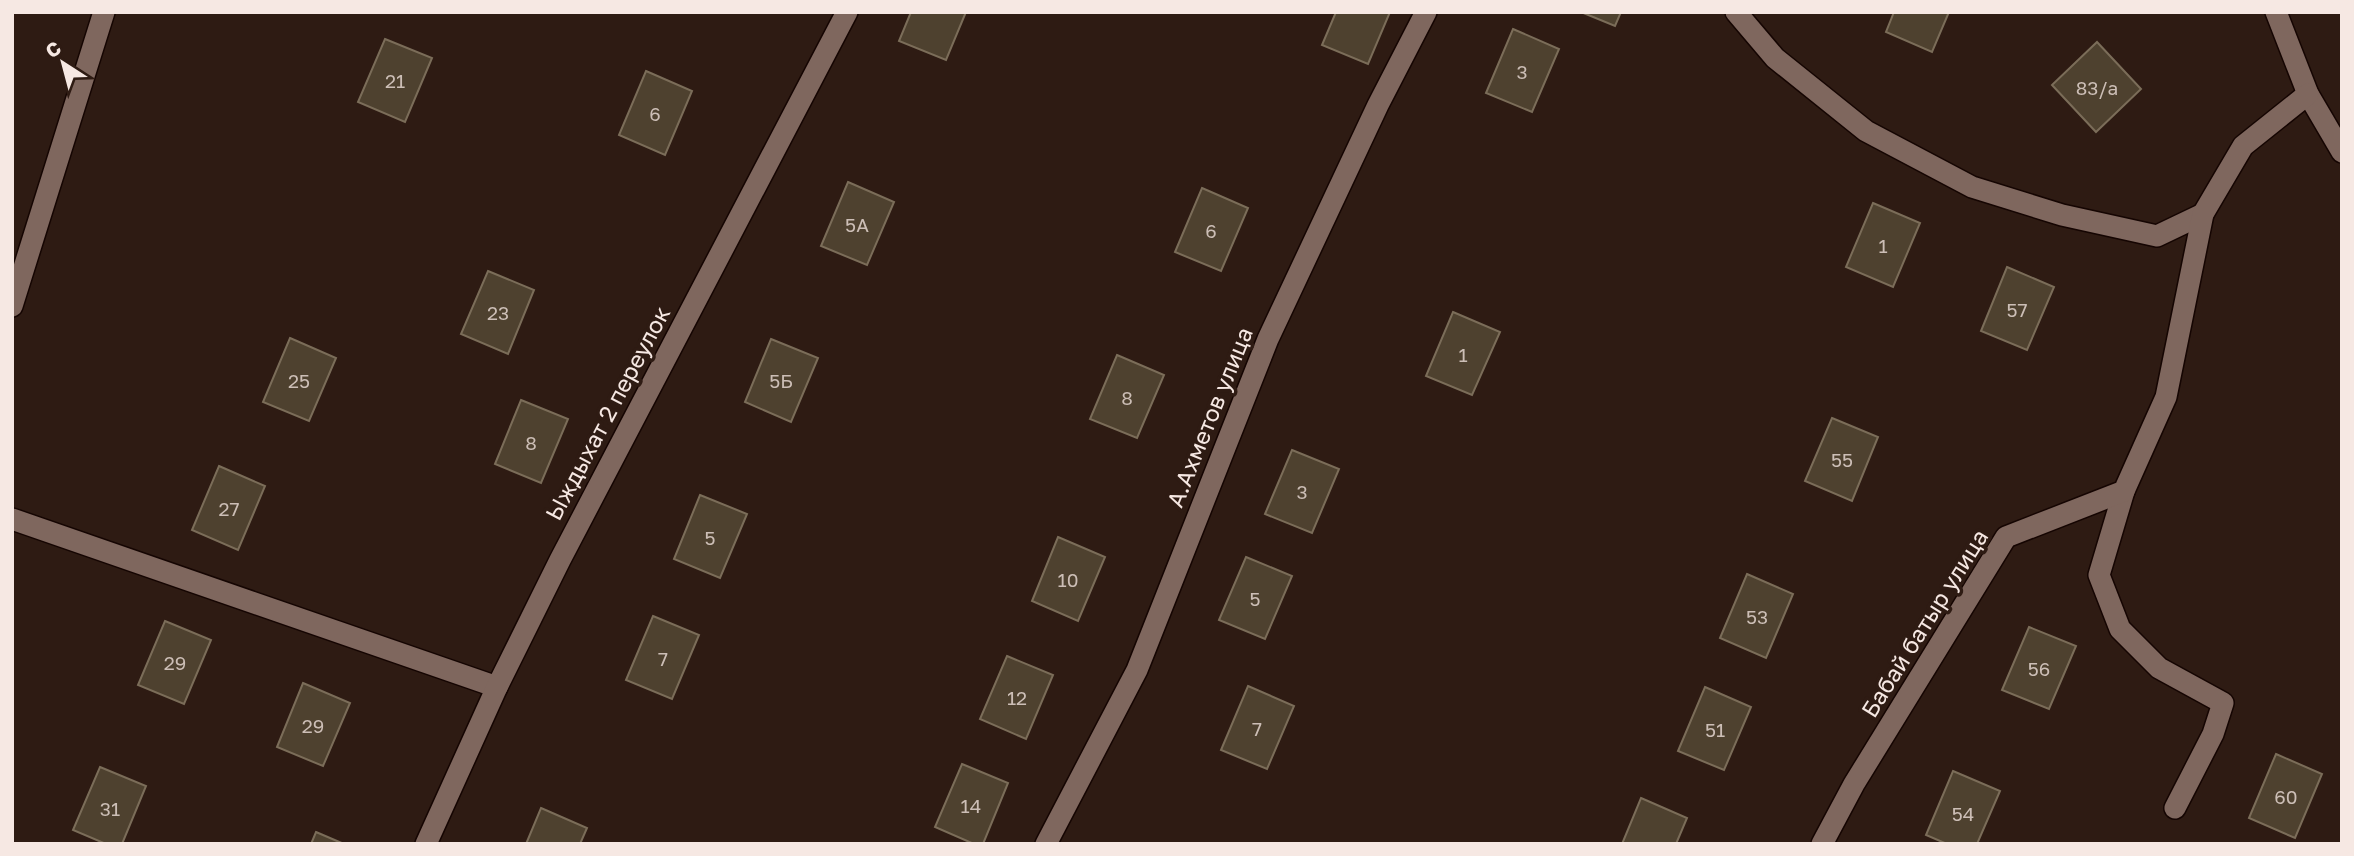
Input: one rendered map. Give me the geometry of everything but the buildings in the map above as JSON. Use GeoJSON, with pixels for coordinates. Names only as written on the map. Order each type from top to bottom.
{"type":"FeatureCollection","features":[{"type":"Feature","properties":{"kind":"street"},"geometry":{"type":"LineString","coordinates":[[12,306],[104,12]]}},
{"type":"Feature","properties":{"kind":"street","name":"Ыждыхат 2 переулок"},"geometry":{"type":"LineString","coordinates":[[426,844],[497,687],[560,561],[847,12]]}},
{"type":"Feature","properties":{"kind":"street","name":"А.Ахметов улица"},"geometry":{"type":"LineString","coordinates":[[1046,844],[1137,670],[1268,339],[1378,105],[1426,12]]}},
{"type":"Feature","properties":{"kind":"street"},"geometry":{"type":"LineString","coordinates":[[1736,12],[1775,58],[1866,131],[1972,187],[2062,215],[2157,236],[2203,214]]}},
{"type":"Feature","properties":{"kind":"street"},"geometry":{"type":"LineString","coordinates":[[2276,12],[2308,93],[2342,152]]}},
{"type":"Feature","properties":{"kind":"street"},"geometry":{"type":"LineString","coordinates":[[2175,808],[2213,734],[2223,704],[2159,668],[2120,629],[2099,575],[2124,491],[2166,397],[2203,214],[2243,146],[2308,93]]}},
{"type":"Feature","properties":{"kind":"street","name":"Бабай батыр улица"},"geometry":{"type":"LineString","coordinates":[[1822,844],[1854,784],[2006,537],[2124,491]]}},
{"type":"Feature","properties":{"kind":"street"},"geometry":{"type":"LineString","coordinates":[[12,519],[497,687]]}}]}
